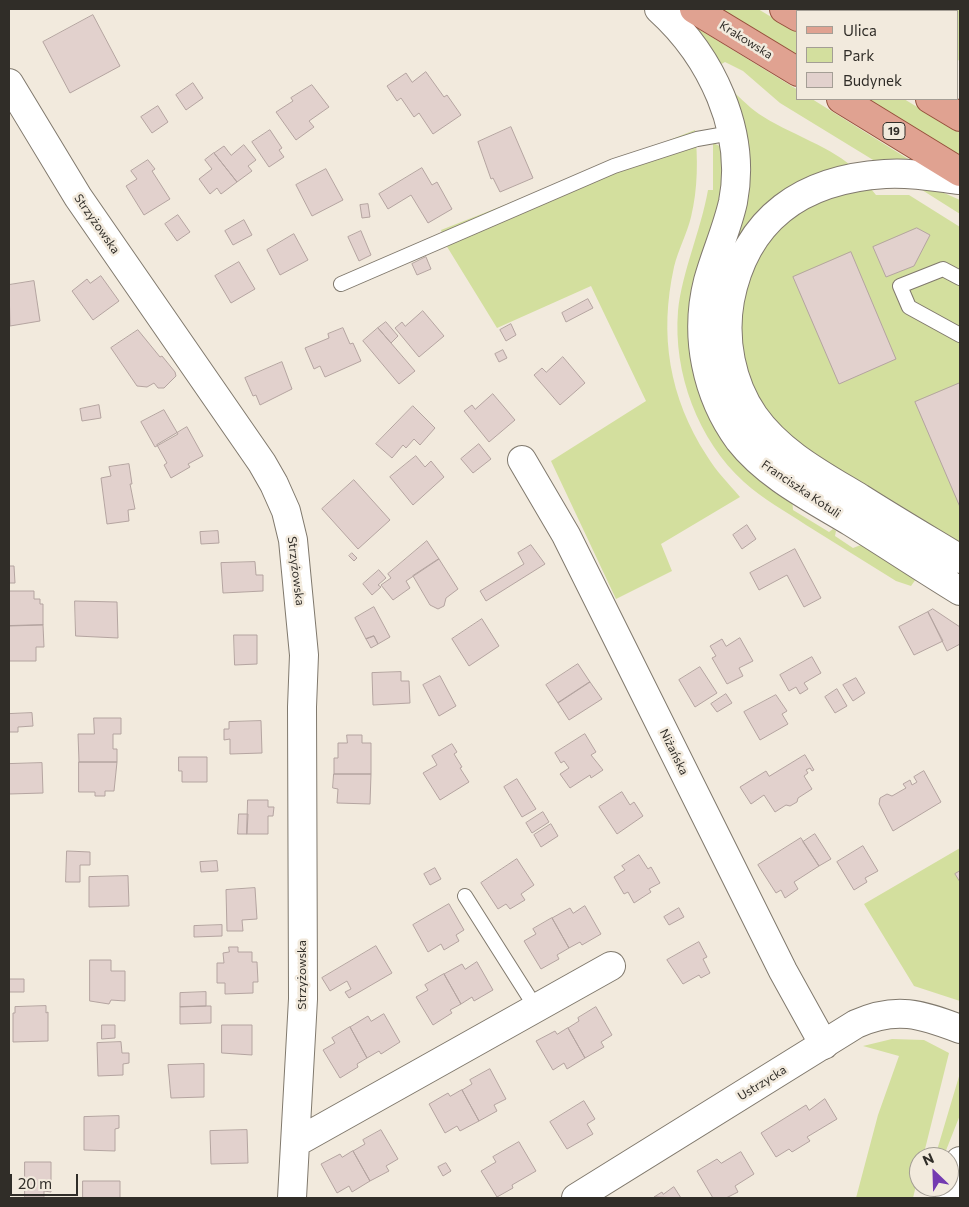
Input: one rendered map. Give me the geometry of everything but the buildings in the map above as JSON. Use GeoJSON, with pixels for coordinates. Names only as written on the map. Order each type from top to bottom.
{"type":"FeatureCollection","features":[{"type":"Feature","properties":{"kind":"main road","name":"Krakowska"},"geometry":{"type":"LineString","coordinates":[[694,9],[796,71]]}},
{"type":"Feature","properties":{"kind":"main road"},"geometry":{"type":"LineString","coordinates":[[784,9],[796,16]]}},
{"type":"Feature","properties":{"kind":"main road","name":"19"},"geometry":{"type":"LineString","coordinates":[[843,100],[960,172]]}},
{"type":"Feature","properties":{"kind":"main road"},"geometry":{"type":"LineString","coordinates":[[932,100],[960,117]]}},
{"type":"Feature","properties":{"kind":"street","name":"Franciszka Kotuli"},"geometry":{"type":"LineString","coordinates":[[659,9],[675,23],[704,63],[718,91],[731,133],[734,189],[729,216],[708,282],[702,324],[704,355],[716,398],[740,440],[774,473],[820,488],[960,559]]}},
{"type":"Feature","properties":{"kind":"street","name":"Strzyżowska"},"geometry":{"type":"LineString","coordinates":[[9,82],[78,197],[262,463],[286,510],[298,574],[304,654],[302,707],[302,999],[297,1142],[292,1198]]}},
{"type":"Feature","properties":{"kind":"street"},"geometry":{"type":"LineString","coordinates":[[820,488],[764,430],[753,415],[738,382],[730,355],[727,323],[733,285],[741,261],[757,233],[767,221],[795,199],[812,190],[838,181],[884,174],[960,180]]}},
{"type":"Feature","properties":{"kind":"street","name":"Niżańska"},"geometry":{"type":"LineString","coordinates":[[522,460],[566,535],[783,971],[824,1045]]}},
{"type":"Feature","properties":{"kind":"street","name":"Franciszka Kotuli"},"geometry":{"type":"LineString","coordinates":[[820,488],[960,591]]}},
{"type":"Feature","properties":{"kind":"street"},"geometry":{"type":"LineString","coordinates":[[297,1142],[610,966]]}},
{"type":"Feature","properties":{"kind":"street","name":"Ustrzycka"},"geometry":{"type":"LineString","coordinates":[[576,1198],[856,1024],[874,1016],[889,1013],[923,1017],[960,1029]]}},
{"type":"Feature","properties":{"kind":"street"},"geometry":{"type":"LineString","coordinates":[[950,1198],[960,1161]]}},
{"type":"Feature","properties":{"kind":"lane"},"geometry":{"type":"LineString","coordinates":[[341,284],[614,166],[670,147],[731,133]]}},
{"type":"Feature","properties":{"kind":"lane"},"geometry":{"type":"LineString","coordinates":[[960,278],[943,269],[900,286],[909,307],[960,335]]}},
{"type":"Feature","properties":{"kind":"lane"},"geometry":{"type":"LineString","coordinates":[[466,896],[536,1008]]}},
{"type":"Feature","properties":{"kind":"green space"},"geometry":{"type":"Polygon","coordinates":[[[721,9],[758,9],[796,32],[796,55],[721,9]]]}},
{"type":"Feature","properties":{"kind":"green space"},"geometry":{"type":"Polygon","coordinates":[[[817,9],[858,10],[819,10],[817,9]]]}},
{"type":"Feature","properties":{"kind":"green space"},"geometry":{"type":"Polygon","coordinates":[[[960,9],[960,61],[959,10],[914,10],[960,9]]]}},
{"type":"Feature","properties":{"kind":"green space"},"geometry":{"type":"Polygon","coordinates":[[[692,25],[796,89],[796,100],[814,100],[913,162],[883,166],[780,103],[743,71],[725,62],[716,67],[692,25]]]}},
{"type":"Feature","properties":{"kind":"green space"},"geometry":{"type":"Polygon","coordinates":[[[726,87],[759,114],[836,155],[855,170],[806,184],[783,196],[763,213],[744,236],[730,263],[722,291],[718,321],[720,351],[727,380],[738,408],[754,433],[767,447],[789,465],[813,480],[809,485],[772,459],[746,432],[724,393],[717,371],[713,349],[713,303],[719,273],[738,220],[744,170],[741,135],[726,87]]]}},
{"type":"Feature","properties":{"kind":"green space"},"geometry":{"type":"Polygon","coordinates":[[[869,100],[906,100],[960,133],[960,156],[869,100]]]}},
{"type":"Feature","properties":{"kind":"green space"},"geometry":{"type":"Polygon","coordinates":[[[695,130],[697,173],[695,196],[689,223],[674,267],[667,317],[668,341],[676,388],[694,434],[714,467],[740,497],[661,544],[672,571],[616,599],[551,461],[646,401],[591,286],[497,328],[446,245],[441,230],[695,130]]]}},
{"type":"Feature","properties":{"kind":"green space"},"geometry":{"type":"Polygon","coordinates":[[[713,143],[724,148],[725,182],[700,276],[792,497],[793,510],[829,532],[833,529],[836,531],[835,536],[853,548],[866,543],[916,579],[911,586],[896,581],[806,525],[774,505],[744,482],[714,446],[692,404],[680,358],[678,311],[683,281],[708,190],[713,190],[713,143]]]}},
{"type":"Feature","properties":{"kind":"green space"},"geometry":{"type":"Polygon","coordinates":[[[911,183],[935,189],[960,200],[960,214],[911,183]]]}},
{"type":"Feature","properties":{"kind":"green space"},"geometry":{"type":"Polygon","coordinates":[[[867,184],[876,195],[909,195],[960,227],[960,549],[818,463],[759,406],[737,340],[747,271],[790,212],[867,184]]]}},
{"type":"Feature","properties":{"kind":"green space"},"geometry":{"type":"Polygon","coordinates":[[[960,848],[960,1001],[914,986],[864,904],[960,848]]]}},
{"type":"Feature","properties":{"kind":"green space"},"geometry":{"type":"Polygon","coordinates":[[[892,1039],[924,1040],[949,1053],[926,1147],[909,1147],[909,1197],[913,1198],[856,1198],[878,1115],[899,1056],[863,1046],[892,1039]]]}},
{"type":"Feature","properties":{"kind":"green space"},"geometry":{"type":"Polygon","coordinates":[[[960,1073],[960,1115],[947,1147],[938,1147],[960,1073]]]}}]}
